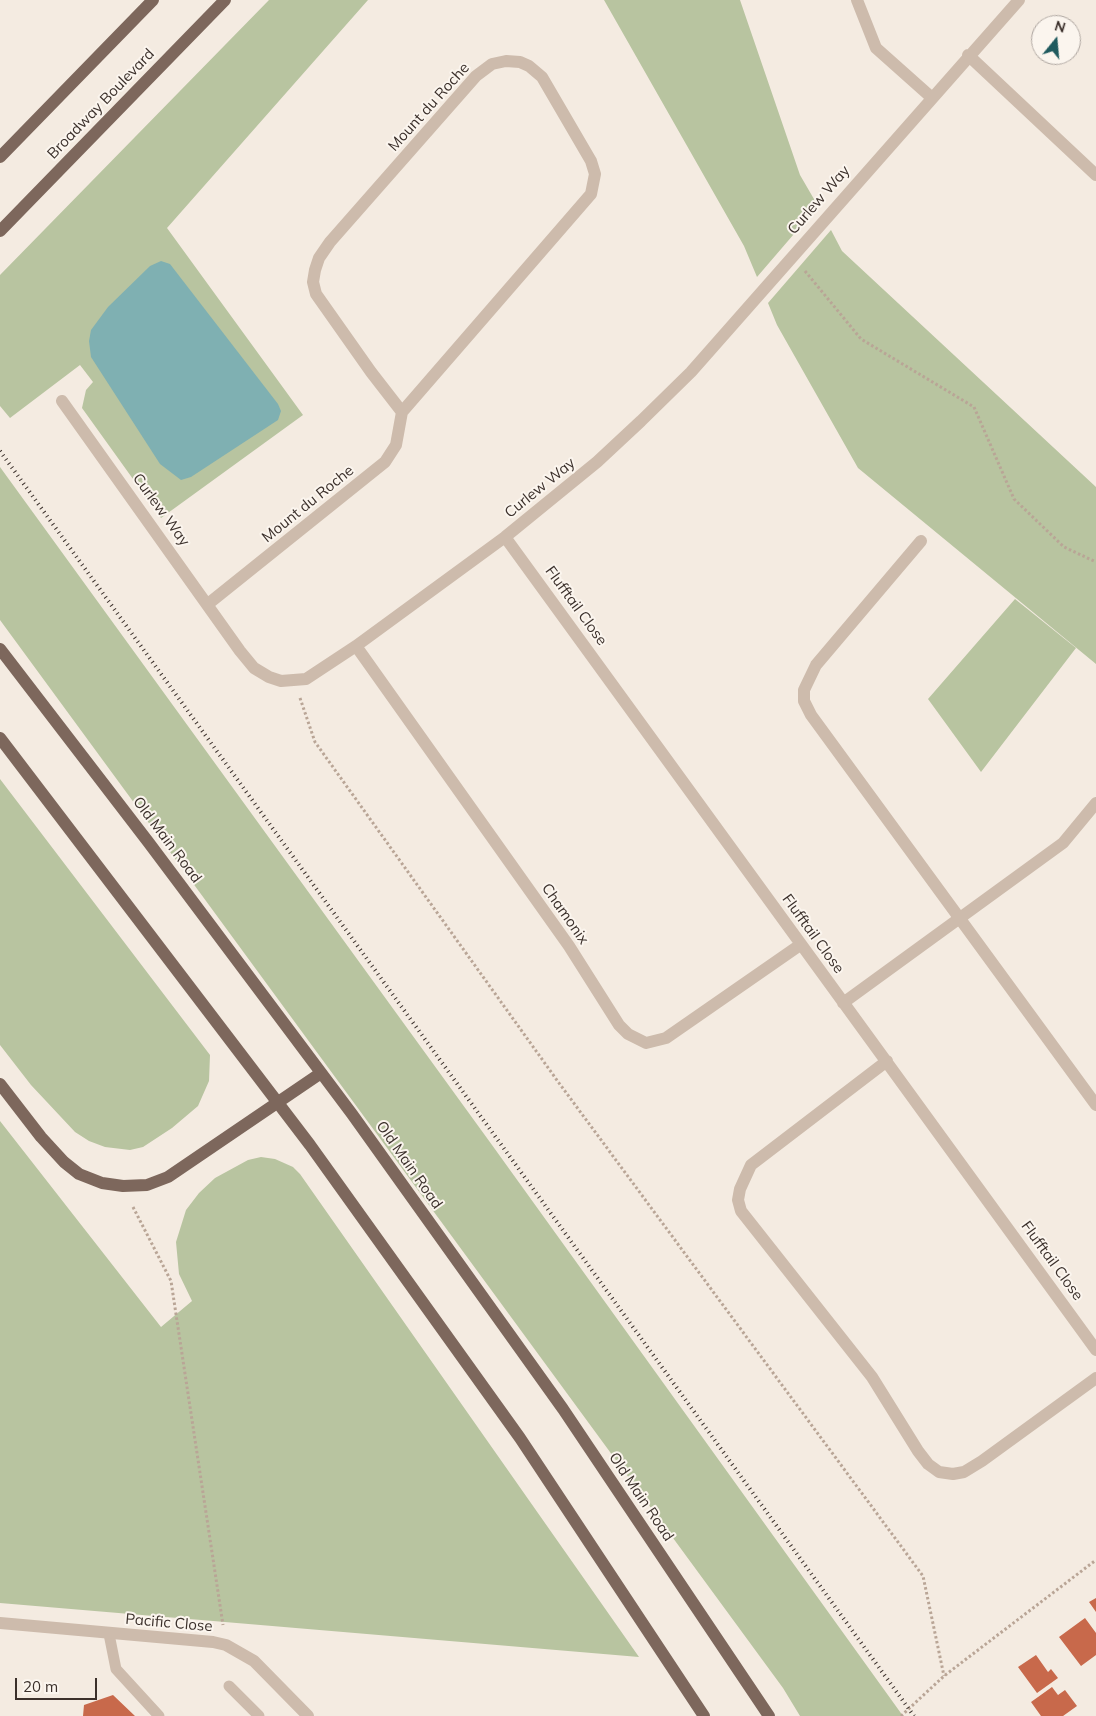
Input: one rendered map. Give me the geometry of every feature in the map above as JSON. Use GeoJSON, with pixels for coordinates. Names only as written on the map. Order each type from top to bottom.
{"type":"FeatureCollection","features":[{"type":"Feature","properties":{"kind":"main road"},"geometry":{"type":"LineString","coordinates":[[0,157],[153,0]]}},
{"type":"Feature","properties":{"kind":"main road","name":"Broadway Boulevard"},"geometry":{"type":"LineString","coordinates":[[0,231],[225,0]]}},
{"type":"Feature","properties":{"kind":"main road","name":"Old Main Road"},"geometry":{"type":"LineString","coordinates":[[0,649],[321,1073],[563,1409],[769,1716]]}},
{"type":"Feature","properties":{"kind":"main road"},"geometry":{"type":"LineString","coordinates":[[0,738],[278,1103],[520,1438],[704,1716]]}},
{"type":"Feature","properties":{"kind":"main road"},"geometry":{"type":"LineString","coordinates":[[0,1084],[41,1137],[64,1162],[79,1174],[102,1183],[122,1186],[147,1185],[168,1177],[321,1073]]}},
{"type":"Feature","properties":{"kind":"street"},"geometry":{"type":"LineString","coordinates":[[857,0],[876,48],[931,97]]}},
{"type":"Feature","properties":{"kind":"street","name":"Curlew Way"},"geometry":{"type":"LineString","coordinates":[[62,400],[254,668],[269,677],[294,681],[306,680],[356,646],[505,537],[598,462],[641,421],[690,372],[968,55],[1019,0]]}},
{"type":"Feature","properties":{"kind":"street"},"geometry":{"type":"LineString","coordinates":[[968,55],[1096,175]]}},
{"type":"Feature","properties":{"kind":"street","name":"Mount du Roche"},"geometry":{"type":"LineString","coordinates":[[208,604],[385,462],[396,444],[402,412],[591,194],[595,174],[590,161],[542,76],[520,62],[506,60],[492,64],[476,76],[330,242],[319,258],[313,282],[316,294],[402,412]]}},
{"type":"Feature","properties":{"kind":"street","name":"Flufftail Close"},"geometry":{"type":"LineString","coordinates":[[505,537],[1096,1350]]}},
{"type":"Feature","properties":{"kind":"street"},"geometry":{"type":"LineString","coordinates":[[921,541],[816,665],[804,690],[804,701],[811,715],[1096,1105]]}},
{"type":"Feature","properties":{"kind":"street","name":"Chamonix"},"geometry":{"type":"LineString","coordinates":[[356,646],[569,946],[619,1024],[628,1034],[646,1043],[666,1038],[800,945]]}},
{"type":"Feature","properties":{"kind":"street"},"geometry":{"type":"LineString","coordinates":[[844,1004],[1063,843],[1096,803]]}},
{"type":"Feature","properties":{"kind":"street"},"geometry":{"type":"LineString","coordinates":[[887,1061],[751,1165],[740,1189],[738,1200],[741,1211],[872,1377],[918,1452],[928,1464],[939,1472],[952,1474],[964,1472],[1096,1378]]}},
{"type":"Feature","properties":{"kind":"street","name":"Pacific Close"},"geometry":{"type":"LineString","coordinates":[[0,1623],[213,1642],[226,1645],[254,1660],[308,1716]]}},
{"type":"Feature","properties":{"kind":"lane"},"geometry":{"type":"LineString","coordinates":[[109,1634],[116,1669],[159,1716]]}},
{"type":"Feature","properties":{"kind":"lane"},"geometry":{"type":"LineString","coordinates":[[229,1686],[259,1716]]}},
{"type":"Feature","properties":{"kind":"path"},"geometry":{"type":"LineString","coordinates":[[791,256],[861,339],[974,408],[1014,499],[1064,547],[1096,562]]}},
{"type":"Feature","properties":{"kind":"path"},"geometry":{"type":"LineString","coordinates":[[294,681],[315,742],[559,1083],[923,1576],[944,1676]]}},
{"type":"Feature","properties":{"kind":"path"},"geometry":{"type":"LineString","coordinates":[[122,1186],[171,1281],[226,1645]]}},
{"type":"Feature","properties":{"kind":"path"},"geometry":{"type":"LineString","coordinates":[[900,1716],[944,1676],[1096,1560]]}},
{"type":"Feature","properties":{"kind":"green space"},"geometry":{"type":"Polygon","coordinates":[[[269,0],[368,0],[167,228],[303,415],[161,518],[82,408],[86,390],[93,382],[80,365],[10,418],[0,406],[0,275],[269,0]]]}},
{"type":"Feature","properties":{"kind":"green space"},"geometry":{"type":"Polygon","coordinates":[[[604,0],[740,0],[800,175],[818,206],[757,277],[744,246],[604,0]]]}},
{"type":"Feature","properties":{"kind":"green space"},"geometry":{"type":"Polygon","coordinates":[[[831,230],[842,251],[1096,487],[1096,664],[858,468],[777,325],[768,303],[831,230]]]}},
{"type":"Feature","properties":{"kind":"green space"},"geometry":{"type":"Polygon","coordinates":[[[0,467],[903,1716],[800,1716],[783,1688],[0,620],[0,467]]]}},
{"type":"Feature","properties":{"kind":"green space"},"geometry":{"type":"Polygon","coordinates":[[[1015,599],[1076,648],[981,772],[928,699],[1015,599]]]}},
{"type":"Feature","properties":{"kind":"green space"},"geometry":{"type":"Polygon","coordinates":[[[0,779],[210,1055],[209,1081],[198,1106],[172,1128],[143,1147],[130,1150],[105,1147],[89,1141],[75,1132],[31,1085],[0,1045],[0,779]]]}},
{"type":"Feature","properties":{"kind":"green space"},"geometry":{"type":"Polygon","coordinates":[[[0,1121],[161,1327],[192,1301],[179,1274],[176,1242],[186,1210],[199,1193],[215,1178],[248,1160],[261,1157],[275,1159],[293,1167],[300,1174],[639,1657],[0,1603],[0,1121]]]}},
{"type":"Feature","properties":{"kind":"water"},"geometry":{"type":"Polygon","coordinates":[[[161,261],[170,264],[278,404],[281,411],[278,420],[191,477],[181,480],[160,464],[91,357],[89,341],[91,330],[108,307],[150,266],[161,261]]]}},
{"type":"Feature","properties":{"kind":"building"},"geometry":{"type":"Polygon","coordinates":[[[1096,1598],[1096,1612],[1089,1602],[1096,1598]]]}},
{"type":"Feature","properties":{"kind":"building"},"geometry":{"type":"Polygon","coordinates":[[[1085,1618],[1096,1633],[1096,1655],[1081,1666],[1059,1637],[1085,1618]]]}},
{"type":"Feature","properties":{"kind":"building"},"geometry":{"type":"Polygon","coordinates":[[[1036,1655],[1048,1672],[1051,1669],[1058,1678],[1037,1693],[1018,1667],[1036,1655]]]}},
{"type":"Feature","properties":{"kind":"building"},"geometry":{"type":"Polygon","coordinates":[[[1052,1687],[1058,1695],[1065,1690],[1077,1706],[1063,1716],[1041,1716],[1031,1702],[1052,1687]]]}},
{"type":"Feature","properties":{"kind":"building"},"geometry":{"type":"Polygon","coordinates":[[[113,1695],[135,1716],[83,1716],[84,1705],[113,1695]]]}},
{"type":"Feature","properties":{"kind":"railway"},"geometry":{"type":"LineString","coordinates":[[0,451],[914,1716]]}}]}
